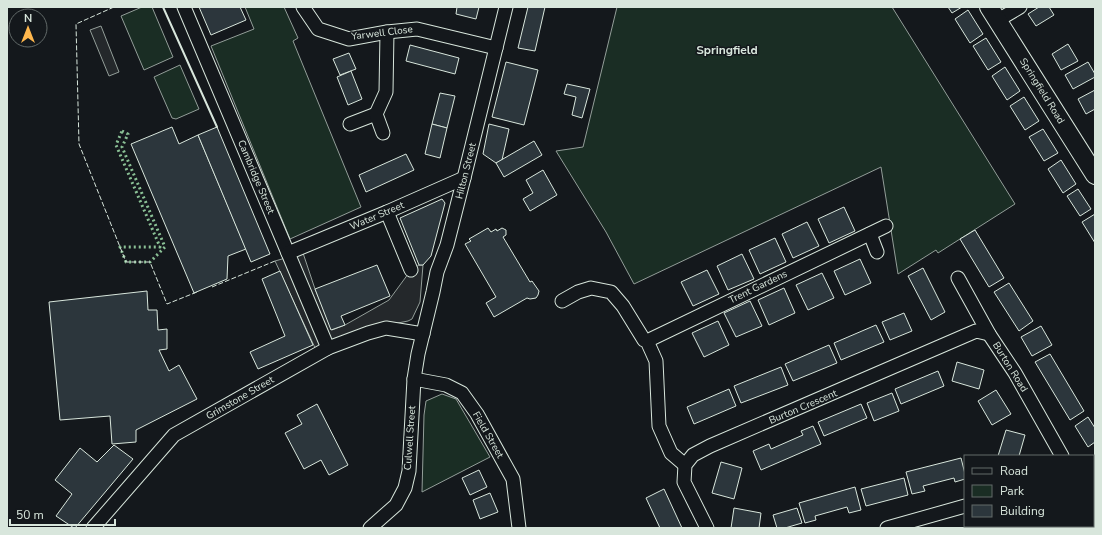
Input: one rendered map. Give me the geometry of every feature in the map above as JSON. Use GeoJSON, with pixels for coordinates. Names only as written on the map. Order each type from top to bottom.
{"type":"FeatureCollection","features":[{"type":"Feature","properties":{"kind":"street","name":"Cambridge Street"},"geometry":{"type":"LineString","coordinates":[[184,7],[328,348]]}},
{"type":"Feature","properties":{"kind":"street","name":"Yarwell Close"},"geometry":{"type":"LineString","coordinates":[[303,7],[318,29],[349,39],[387,32],[417,29],[496,48]]}},
{"type":"Feature","properties":{"kind":"street","name":"Hilton Street"},"geometry":{"type":"LineString","coordinates":[[423,334],[436,272],[447,245],[506,7]]}},
{"type":"Feature","properties":{"kind":"street"},"geometry":{"type":"LineString","coordinates":[[994,14],[1020,7]]}},
{"type":"Feature","properties":{"kind":"street","name":"Springfield Road"},"geometry":{"type":"LineString","coordinates":[[994,14],[1095,175]]}},
{"type":"Feature","properties":{"kind":"street"},"geometry":{"type":"LineString","coordinates":[[383,134],[376,114],[386,92],[387,32]]}},
{"type":"Feature","properties":{"kind":"street"},"geometry":{"type":"LineString","coordinates":[[350,124],[376,114]]}},
{"type":"Feature","properties":{"kind":"street","name":"Water Street"},"geometry":{"type":"LineString","coordinates":[[288,253],[464,178]]}},
{"type":"Feature","properties":{"kind":"street"},"geometry":{"type":"LineString","coordinates":[[387,212],[411,270]]}},
{"type":"Feature","properties":{"kind":"street","name":"Trent Gardens"},"geometry":{"type":"LineString","coordinates":[[647,341],[886,226]]}},
{"type":"Feature","properties":{"kind":"street"},"geometry":{"type":"LineString","coordinates":[[870,234],[877,252]]}},
{"type":"Feature","properties":{"kind":"street","name":"Burton Road"},"geometry":{"type":"LineString","coordinates":[[958,278],[989,334],[1015,373],[1061,455]]}},
{"type":"Feature","properties":{"kind":"street"},"geometry":{"type":"LineString","coordinates":[[562,301],[578,292],[591,288],[611,292],[623,306],[644,340],[647,341],[656,361],[659,426],[671,453],[685,465],[684,482],[706,528]]}},
{"type":"Feature","properties":{"kind":"street","name":"Grimstone Street"},"geometry":{"type":"LineString","coordinates":[[93,528],[174,435],[328,348],[386,328],[423,334]]}},
{"type":"Feature","properties":{"kind":"street","name":"Burton Crescent"},"geometry":{"type":"LineString","coordinates":[[685,465],[693,455],[710,446],[976,331],[989,334]]}},
{"type":"Feature","properties":{"kind":"street","name":"Culwell Street"},"geometry":{"type":"LineString","coordinates":[[370,528],[396,505],[405,488],[409,471],[414,378],[423,334]]}},
{"type":"Feature","properties":{"kind":"street","name":"Field Street"},"geometry":{"type":"LineString","coordinates":[[414,378],[446,385],[462,392],[477,414],[513,479],[519,528]]}},
{"type":"Feature","properties":{"kind":"street"},"geometry":{"type":"LineString","coordinates":[[887,528],[964,506]]}},
{"type":"Feature","properties":{"kind":"green space"},"geometry":{"type":"Polygon","coordinates":[[[142,7],[152,7],[173,57],[144,70],[121,16],[142,7]]]}},
{"type":"Feature","properties":{"kind":"green space"},"geometry":{"type":"Polygon","coordinates":[[[245,7],[284,7],[298,38],[293,41],[361,207],[290,239],[211,46],[254,29],[245,7]]]}},
{"type":"Feature","properties":{"kind":"green space"},"geometry":{"type":"Polygon","coordinates":[[[617,7],[892,7],[1015,204],[938,253],[936,250],[898,274],[881,167],[634,284],[606,232],[556,151],[583,147],[617,7]]]}},
{"type":"Feature","properties":{"kind":"green space"},"geometry":{"type":"Polygon","coordinates":[[[180,65],[199,109],[176,119],[172,118],[154,77],[180,65]]]}},
{"type":"Feature","properties":{"kind":"green space"},"geometry":{"type":"Polygon","coordinates":[[[442,394],[456,399],[490,457],[422,492],[424,415],[426,401],[442,394]]]}},
{"type":"Feature","properties":{"kind":"shaded area"},"geometry":{"type":"Polygon","coordinates":[[[101,26],[119,72],[109,76],[90,30],[101,26]]]}},
{"type":"Feature","properties":{"kind":"shaded area"},"geometry":{"type":"Polygon","coordinates":[[[303,253],[315,289],[332,330],[345,325],[389,300],[411,270],[419,265],[423,265],[420,302],[412,319],[316,350],[275,261],[303,253]]]}},
{"type":"Feature","properties":{"kind":"building"},"geometry":{"type":"Polygon","coordinates":[[[199,7],[240,7],[246,20],[211,35],[199,7]]]}},
{"type":"Feature","properties":{"kind":"building"},"geometry":{"type":"Polygon","coordinates":[[[457,7],[479,7],[476,19],[456,14],[457,7]]]}},
{"type":"Feature","properties":{"kind":"building"},"geometry":{"type":"Polygon","coordinates":[[[528,7],[545,7],[535,51],[518,48],[528,7]]]}},
{"type":"Feature","properties":{"kind":"building"},"geometry":{"type":"Polygon","coordinates":[[[948,7],[962,7],[952,13],[948,7]]]}},
{"type":"Feature","properties":{"kind":"building"},"geometry":{"type":"Polygon","coordinates":[[[1039,7],[1049,7],[1054,15],[1036,26],[1028,14],[1039,7]]]}},
{"type":"Feature","properties":{"kind":"building"},"geometry":{"type":"Polygon","coordinates":[[[968,10],[983,34],[970,43],[955,19],[968,10]]]}},
{"type":"Feature","properties":{"kind":"building"},"geometry":{"type":"Polygon","coordinates":[[[986,38],[1001,62],[988,70],[973,46],[986,38]]]}},
{"type":"Feature","properties":{"kind":"building"},"geometry":{"type":"Polygon","coordinates":[[[1068,44],[1078,61],[1061,70],[1052,54],[1068,44]]]}},
{"type":"Feature","properties":{"kind":"building"},"geometry":{"type":"Polygon","coordinates":[[[410,45],[459,58],[455,74],[406,61],[410,45]]]}},
{"type":"Feature","properties":{"kind":"building"},"geometry":{"type":"Polygon","coordinates":[[[349,53],[356,69],[340,75],[333,59],[349,53]]]}},
{"type":"Feature","properties":{"kind":"building"},"geometry":{"type":"Polygon","coordinates":[[[506,62],[538,70],[524,125],[492,117],[506,62]]]}},
{"type":"Feature","properties":{"kind":"building"},"geometry":{"type":"Polygon","coordinates":[[[1088,62],[1095,74],[1095,77],[1073,89],[1065,75],[1088,62]]]}},
{"type":"Feature","properties":{"kind":"building"},"geometry":{"type":"Polygon","coordinates":[[[1005,67],[1020,91],[1007,100],[992,76],[1005,67]]]}},
{"type":"Feature","properties":{"kind":"building"},"geometry":{"type":"Polygon","coordinates":[[[351,71],[362,99],[348,105],[337,77],[351,71]]]}},
{"type":"Feature","properties":{"kind":"building"},"geometry":{"type":"Polygon","coordinates":[[[567,84],[590,89],[582,118],[572,115],[576,97],[564,94],[567,84]]]}},
{"type":"Feature","properties":{"kind":"building"},"geometry":{"type":"Polygon","coordinates":[[[1095,90],[1095,109],[1086,114],[1078,99],[1095,90]]]}},
{"type":"Feature","properties":{"kind":"building"},"geometry":{"type":"Polygon","coordinates":[[[440,93],[455,96],[447,128],[432,124],[440,93]]]}},
{"type":"Feature","properties":{"kind":"building"},"geometry":{"type":"Polygon","coordinates":[[[1024,97],[1039,121],[1025,130],[1010,106],[1024,97]]]}},
{"type":"Feature","properties":{"kind":"building"},"geometry":{"type":"Polygon","coordinates":[[[432,124],[447,128],[440,158],[425,154],[432,124]]]}},
{"type":"Feature","properties":{"kind":"building"},"geometry":{"type":"Polygon","coordinates":[[[489,124],[509,129],[502,160],[496,163],[483,154],[489,124]]]}},
{"type":"Feature","properties":{"kind":"building"},"geometry":{"type":"Polygon","coordinates":[[[172,127],[179,144],[198,135],[246,249],[228,256],[227,279],[194,293],[131,144],[172,127]]]}},
{"type":"Feature","properties":{"kind":"building"},"geometry":{"type":"Polygon","coordinates":[[[217,127],[270,254],[251,262],[198,135],[217,127]]]}},
{"type":"Feature","properties":{"kind":"building"},"geometry":{"type":"Polygon","coordinates":[[[1043,129],[1058,153],[1044,161],[1029,137],[1043,129]]]}},
{"type":"Feature","properties":{"kind":"building"},"geometry":{"type":"Polygon","coordinates":[[[534,141],[542,155],[504,177],[496,163],[534,141]]]}},
{"type":"Feature","properties":{"kind":"building"},"geometry":{"type":"Polygon","coordinates":[[[406,154],[414,170],[366,192],[359,175],[406,154]]]}},
{"type":"Feature","properties":{"kind":"building"},"geometry":{"type":"Polygon","coordinates":[[[1061,160],[1076,184],[1063,193],[1048,169],[1061,160]]]}},
{"type":"Feature","properties":{"kind":"building"},"geometry":{"type":"Polygon","coordinates":[[[543,170],[557,195],[530,211],[523,199],[533,193],[526,180],[543,170]]]}},
{"type":"Feature","properties":{"kind":"building"},"geometry":{"type":"Polygon","coordinates":[[[1078,189],[1091,209],[1080,216],[1067,196],[1078,189]]]}},
{"type":"Feature","properties":{"kind":"building"},"geometry":{"type":"Polygon","coordinates":[[[442,199],[445,203],[431,256],[423,265],[419,265],[400,218],[442,199]]]}},
{"type":"Feature","properties":{"kind":"building"},"geometry":{"type":"Polygon","coordinates":[[[844,207],[855,231],[829,243],[818,219],[844,207]]]}},
{"type":"Feature","properties":{"kind":"building"},"geometry":{"type":"Polygon","coordinates":[[[1095,214],[1095,243],[1082,222],[1095,214]]]}},
{"type":"Feature","properties":{"kind":"building"},"geometry":{"type":"Polygon","coordinates":[[[807,222],[819,246],[793,258],[782,234],[807,222]]]}},
{"type":"Feature","properties":{"kind":"building"},"geometry":{"type":"Polygon","coordinates":[[[488,228],[491,232],[502,228],[506,230],[506,235],[503,237],[530,282],[532,281],[539,291],[536,298],[527,298],[494,317],[486,303],[496,297],[465,244],[471,241],[469,239],[488,228]]]}},
{"type":"Feature","properties":{"kind":"building"},"geometry":{"type":"Polygon","coordinates":[[[975,230],[1004,278],[989,287],[960,239],[975,230]]]}},
{"type":"Feature","properties":{"kind":"building"},"geometry":{"type":"Polygon","coordinates":[[[775,238],[786,262],[760,274],[749,250],[775,238]]]}},
{"type":"Feature","properties":{"kind":"building"},"geometry":{"type":"Polygon","coordinates":[[[742,254],[754,279],[728,290],[717,266],[742,254]]]}},
{"type":"Feature","properties":{"kind":"building"},"geometry":{"type":"Polygon","coordinates":[[[860,259],[871,283],[845,295],[834,271],[860,259]]]}},
{"type":"Feature","properties":{"kind":"building"},"geometry":{"type":"Polygon","coordinates":[[[377,265],[390,296],[341,316],[345,325],[331,330],[315,289],[377,265]]]}},
{"type":"Feature","properties":{"kind":"building"},"geometry":{"type":"Polygon","coordinates":[[[923,268],[945,312],[931,320],[908,276],[923,268]]]}},
{"type":"Feature","properties":{"kind":"building"},"geometry":{"type":"Polygon","coordinates":[[[707,270],[719,294],[693,306],[681,282],[707,270]]]}},
{"type":"Feature","properties":{"kind":"building"},"geometry":{"type":"Polygon","coordinates":[[[280,271],[313,345],[258,369],[250,352],[285,336],[262,279],[280,271]]]}},
{"type":"Feature","properties":{"kind":"building"},"geometry":{"type":"Polygon","coordinates":[[[822,273],[834,298],[808,310],[796,285],[822,273]]]}},
{"type":"Feature","properties":{"kind":"building"},"geometry":{"type":"Polygon","coordinates":[[[1009,283],[1033,321],[1019,331],[994,292],[1009,283]]]}},
{"type":"Feature","properties":{"kind":"building"},"geometry":{"type":"Polygon","coordinates":[[[784,288],[795,313],[769,325],[758,300],[784,288]]]}},
{"type":"Feature","properties":{"kind":"building"},"geometry":{"type":"Polygon","coordinates":[[[147,291],[148,310],[157,310],[158,330],[167,329],[167,349],[159,350],[169,371],[179,365],[197,399],[136,430],[136,442],[112,444],[110,416],[60,420],[49,302],[147,291]]]}},
{"type":"Feature","properties":{"kind":"building"},"geometry":{"type":"Polygon","coordinates":[[[750,301],[762,326],[736,337],[724,313],[750,301]]]}},
{"type":"Feature","properties":{"kind":"building"},"geometry":{"type":"Polygon","coordinates":[[[904,313],[912,331],[890,340],[882,322],[904,313]]]}},
{"type":"Feature","properties":{"kind":"building"},"geometry":{"type":"Polygon","coordinates":[[[718,321],[729,345],[704,357],[692,333],[718,321]]]}},
{"type":"Feature","properties":{"kind":"building"},"geometry":{"type":"Polygon","coordinates":[[[876,325],[884,342],[841,360],[834,343],[876,325]]]}},
{"type":"Feature","properties":{"kind":"building"},"geometry":{"type":"Polygon","coordinates":[[[1041,326],[1052,345],[1032,356],[1021,337],[1041,326]]]}},
{"type":"Feature","properties":{"kind":"building"},"geometry":{"type":"Polygon","coordinates":[[[829,345],[837,363],[793,381],[785,364],[829,345]]]}},
{"type":"Feature","properties":{"kind":"building"},"geometry":{"type":"Polygon","coordinates":[[[1050,354],[1084,411],[1070,420],[1035,362],[1050,354]]]}},
{"type":"Feature","properties":{"kind":"building"},"geometry":{"type":"Polygon","coordinates":[[[957,362],[984,370],[979,389],[952,381],[957,362]]]}},
{"type":"Feature","properties":{"kind":"building"},"geometry":{"type":"Polygon","coordinates":[[[781,367],[788,385],[741,403],[734,386],[781,367]]]}},
{"type":"Feature","properties":{"kind":"building"},"geometry":{"type":"Polygon","coordinates":[[[938,371],[944,386],[901,404],[895,389],[938,371]]]}},
{"type":"Feature","properties":{"kind":"building"},"geometry":{"type":"Polygon","coordinates":[[[729,389],[736,406],[694,424],[687,407],[729,389]]]}},
{"type":"Feature","properties":{"kind":"building"},"geometry":{"type":"Polygon","coordinates":[[[996,390],[1011,414],[992,425],[978,401],[996,390]]]}},
{"type":"Feature","properties":{"kind":"building"},"geometry":{"type":"Polygon","coordinates":[[[892,393],[899,411],[874,421],[867,403],[892,393]]]}},
{"type":"Feature","properties":{"kind":"building"},"geometry":{"type":"Polygon","coordinates":[[[317,404],[348,465],[329,475],[321,460],[304,469],[285,433],[302,424],[297,415],[317,404]]]}},
{"type":"Feature","properties":{"kind":"building"},"geometry":{"type":"Polygon","coordinates":[[[861,404],[867,418],[824,436],[818,422],[861,404]]]}},
{"type":"Feature","properties":{"kind":"building"},"geometry":{"type":"Polygon","coordinates":[[[1088,417],[1095,428],[1095,442],[1088,447],[1075,426],[1088,417]]]}},
{"type":"Feature","properties":{"kind":"building"},"geometry":{"type":"Polygon","coordinates":[[[813,426],[821,444],[761,470],[753,451],[769,444],[771,449],[803,435],[801,431],[813,426]]]}},
{"type":"Feature","properties":{"kind":"building"},"geometry":{"type":"Polygon","coordinates":[[[1006,430],[1025,435],[1019,455],[998,455],[1006,430]]]}},
{"type":"Feature","properties":{"kind":"building"},"geometry":{"type":"Polygon","coordinates":[[[114,445],[133,459],[74,528],[56,516],[72,494],[55,480],[80,448],[97,462],[114,445]]]}},
{"type":"Feature","properties":{"kind":"building"},"geometry":{"type":"Polygon","coordinates":[[[961,458],[964,470],[964,479],[955,482],[954,478],[923,486],[925,491],[912,494],[906,472],[961,458]]]}},
{"type":"Feature","properties":{"kind":"building"},"geometry":{"type":"Polygon","coordinates":[[[721,462],[742,468],[734,499],[712,493],[721,462]]]}},
{"type":"Feature","properties":{"kind":"building"},"geometry":{"type":"Polygon","coordinates":[[[479,470],[487,487],[470,495],[462,478],[479,470]]]}},
{"type":"Feature","properties":{"kind":"building"},"geometry":{"type":"Polygon","coordinates":[[[904,478],[908,495],[866,506],[861,489],[904,478]]]}},
{"type":"Feature","properties":{"kind":"building"},"geometry":{"type":"Polygon","coordinates":[[[855,487],[861,510],[849,513],[847,507],[815,516],[816,520],[805,523],[799,503],[855,487]]]}},
{"type":"Feature","properties":{"kind":"building"},"geometry":{"type":"Polygon","coordinates":[[[664,489],[682,528],[660,528],[646,498],[664,489]]]}},
{"type":"Feature","properties":{"kind":"building"},"geometry":{"type":"Polygon","coordinates":[[[490,493],[498,512],[480,519],[473,500],[490,493]]]}},
{"type":"Feature","properties":{"kind":"building"},"geometry":{"type":"Polygon","coordinates":[[[734,508],[761,513],[759,528],[731,528],[734,508]]]}},
{"type":"Feature","properties":{"kind":"building"},"geometry":{"type":"Polygon","coordinates":[[[797,508],[802,523],[785,528],[777,528],[773,515],[797,508]]]}},
{"type":"Feature","properties":{"kind":"building"},"geometry":{"type":"Polygon","coordinates":[[[980,527],[1028,527],[1028,528],[980,527]]]}},
{"type":"Feature","properties":{"kind":"hedge"},"geometry":{"type":"LineString","coordinates":[[122,131],[128,134],[122,147],[165,247],[150,262],[126,262],[120,247],[160,247],[116,145],[122,131]]}},
{"type":"Feature","properties":{"kind":"fence"},"geometry":{"type":"LineString","coordinates":[[114,7],[76,24],[79,144],[126,262],[150,262],[167,304],[197,292]]}},
{"type":"Feature","properties":{"kind":"fence"},"geometry":{"type":"LineString","coordinates":[[212,287],[275,261]]}},
{"type":"Feature","properties":{"kind":"wall"},"geometry":{"type":"LineString","coordinates":[[163,7],[217,127]]}},
{"type":"Feature","properties":{"kind":"district","name":"Springfield"},"geometry":{"type":"Point","coordinates":[727,50]}}]}
